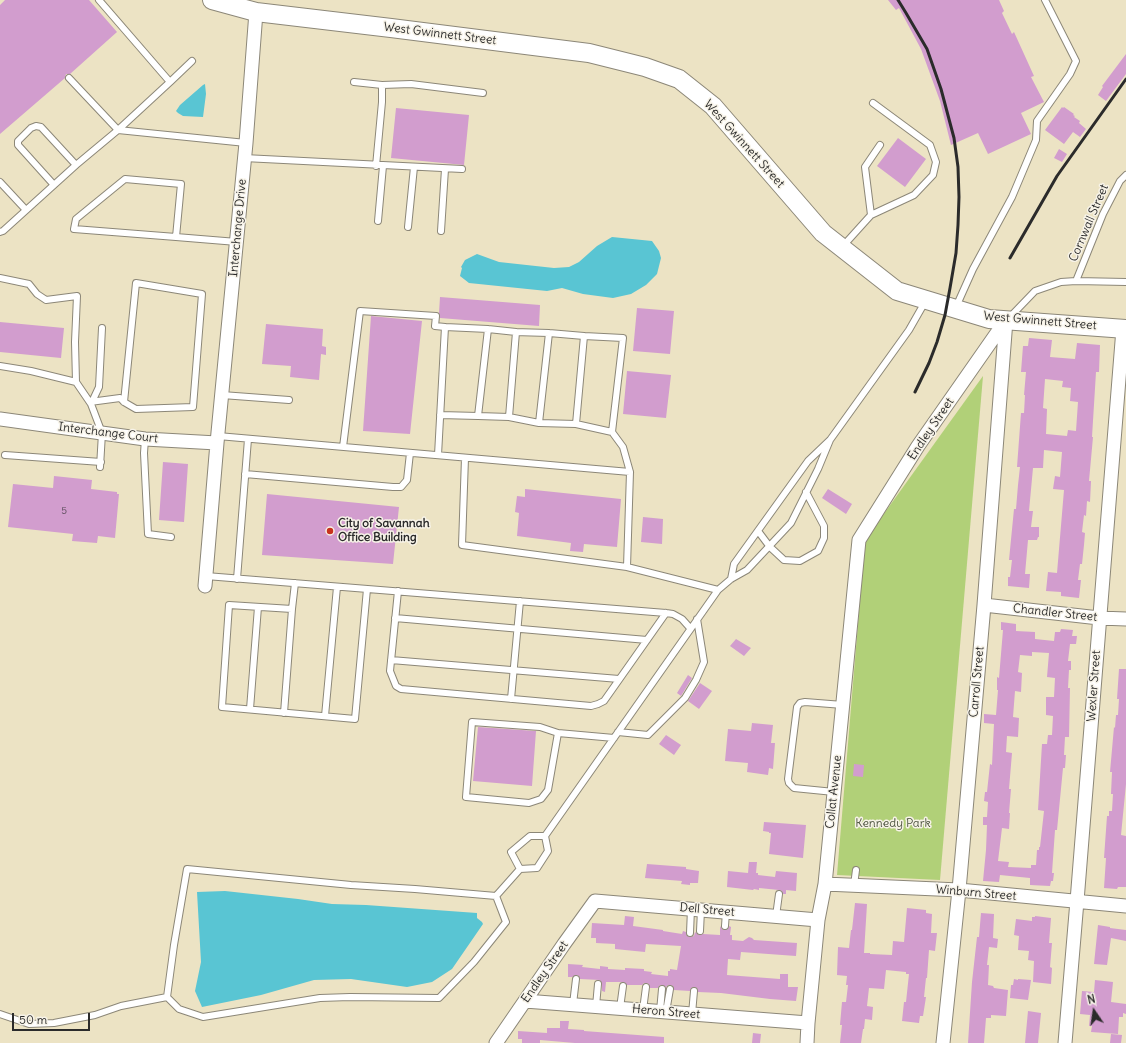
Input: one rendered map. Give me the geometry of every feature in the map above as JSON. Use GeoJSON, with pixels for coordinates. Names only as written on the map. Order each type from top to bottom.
{"type":"FeatureCollection","features":[{"type":"Feature","properties":{"kind":"main road","name":"West Gwinnett Street"},"geometry":{"type":"LineString","coordinates":[[212,0],[256,12],[589,53],[645,67],[679,79],[713,106],[823,233],[897,291],[989,319],[1125,329]]}},
{"type":"Feature","properties":{"kind":"street","name":"Interchange Drive"},"geometry":{"type":"LineString","coordinates":[[205,581],[246,143],[256,12]]}},
{"type":"Feature","properties":{"kind":"street","name":"Endley Street"},"geometry":{"type":"LineString","coordinates":[[859,540],[918,446],[1006,320]]}},
{"type":"Feature","properties":{"kind":"street","name":"Carroll Street"},"geometry":{"type":"LineString","coordinates":[[943,1043],[959,890],[984,605],[1006,320]]}},
{"type":"Feature","properties":{"kind":"street","name":"Wexler Street"},"geometry":{"type":"LineString","coordinates":[[1065,1043],[1078,902],[1099,618],[1125,329]]}},
{"type":"Feature","properties":{"kind":"street","name":"Interchange Court"},"geometry":{"type":"LineString","coordinates":[[0,419],[145,439],[217,440]]}},
{"type":"Feature","properties":{"kind":"street","name":"Collat Avenue"},"geometry":{"type":"LineString","coordinates":[[807,1043],[818,920],[825,884],[859,540]]}},
{"type":"Feature","properties":{"kind":"street","name":"Chandler Street"},"geometry":{"type":"LineString","coordinates":[[984,605],[1099,618],[1126,619]]}},
{"type":"Feature","properties":{"kind":"street","name":"Winburn Street"},"geometry":{"type":"LineString","coordinates":[[825,884],[959,890],[1126,906]]}},
{"type":"Feature","properties":{"kind":"street","name":"Endley Street"},"geometry":{"type":"LineString","coordinates":[[496,1043],[595,901]]}},
{"type":"Feature","properties":{"kind":"street","name":"Dell Street"},"geometry":{"type":"LineString","coordinates":[[595,901],[818,920]]}},
{"type":"Feature","properties":{"kind":"street","name":"Heron Street"},"geometry":{"type":"LineString","coordinates":[[525,1001],[808,1023]]}},
{"type":"Feature","properties":{"kind":"lane"},"geometry":{"type":"LineString","coordinates":[[99,0],[170,82]]}},
{"type":"Feature","properties":{"kind":"lane"},"geometry":{"type":"LineString","coordinates":[[955,309],[973,269],[1015,190],[1036,140],[1037,121],[1070,74],[1076,61],[1045,0]]}},
{"type":"Feature","properties":{"kind":"lane"},"geometry":{"type":"LineString","coordinates":[[0,232],[118,130],[192,61]]}},
{"type":"Feature","properties":{"kind":"lane"},"geometry":{"type":"LineString","coordinates":[[69,78],[118,130],[246,143]]}},
{"type":"Feature","properties":{"kind":"lane"},"geometry":{"type":"LineString","coordinates":[[354,82],[411,84],[483,94]]}},
{"type":"Feature","properties":{"kind":"lane"},"geometry":{"type":"LineString","coordinates":[[378,221],[382,84]]}},
{"type":"Feature","properties":{"kind":"lane"},"geometry":{"type":"LineString","coordinates":[[842,248],[871,215],[914,195],[933,175],[936,162],[930,145],[873,103]]}},
{"type":"Feature","properties":{"kind":"lane"},"geometry":{"type":"LineString","coordinates":[[54,185],[18,145],[18,141],[31,128],[36,126],[41,127],[76,165]]}},
{"type":"Feature","properties":{"kind":"lane"},"geometry":{"type":"LineString","coordinates":[[871,215],[865,167],[880,145]]}},
{"type":"Feature","properties":{"kind":"lane"},"geometry":{"type":"LineString","coordinates":[[244,158],[462,169]]}},
{"type":"Feature","properties":{"kind":"lane"},"geometry":{"type":"LineString","coordinates":[[408,227],[414,167]]}},
{"type":"Feature","properties":{"kind":"lane"},"geometry":{"type":"LineString","coordinates":[[441,231],[445,168]]}},
{"type":"Feature","properties":{"kind":"lane","name":"Cornwall Street"},"geometry":{"type":"LineString","coordinates":[[1076,281],[1103,214],[1120,181],[1126,175]]}},
{"type":"Feature","properties":{"kind":"lane"},"geometry":{"type":"LineString","coordinates":[[176,237],[181,184],[125,179],[76,219],[74,229],[236,242]]}},
{"type":"Feature","properties":{"kind":"lane"},"geometry":{"type":"LineString","coordinates":[[1,183],[26,210]]}},
{"type":"Feature","properties":{"kind":"lane"},"geometry":{"type":"LineString","coordinates":[[0,278],[29,284],[37,294],[46,300],[77,296],[75,342],[76,382],[91,403],[102,433],[100,464],[5,455]]}},
{"type":"Feature","properties":{"kind":"lane"},"geometry":{"type":"LineString","coordinates":[[1006,320],[1035,291],[1061,282],[1126,282]]}},
{"type":"Feature","properties":{"kind":"lane"},"geometry":{"type":"LineString","coordinates":[[91,403],[120,398],[124,402],[136,409],[193,407],[202,294],[136,283],[124,402]]}},
{"type":"Feature","properties":{"kind":"lane"},"geometry":{"type":"LineString","coordinates":[[731,579],[734,564],[808,462],[830,440],[909,330],[926,300]]}},
{"type":"Feature","properties":{"kind":"lane"},"geometry":{"type":"LineString","coordinates":[[343,447],[360,311],[436,316],[436,326],[445,327],[623,338],[612,432],[622,447],[630,472],[627,567]]}},
{"type":"Feature","properties":{"kind":"lane"},"geometry":{"type":"LineString","coordinates":[[438,455],[445,327]]}},
{"type":"Feature","properties":{"kind":"lane"},"geometry":{"type":"LineString","coordinates":[[91,403],[99,387],[102,328]]}},
{"type":"Feature","properties":{"kind":"lane"},"geometry":{"type":"LineString","coordinates":[[478,416],[488,329]]}},
{"type":"Feature","properties":{"kind":"lane"},"geometry":{"type":"LineString","coordinates":[[509,417],[516,332],[514,332]]}},
{"type":"Feature","properties":{"kind":"lane"},"geometry":{"type":"LineString","coordinates":[[539,423],[549,333]]}},
{"type":"Feature","properties":{"kind":"lane"},"geometry":{"type":"LineString","coordinates":[[576,424],[584,336]]}},
{"type":"Feature","properties":{"kind":"lane"},"geometry":{"type":"LineString","coordinates":[[0,366],[31,371],[76,382]]}},
{"type":"Feature","properties":{"kind":"lane"},"geometry":{"type":"LineString","coordinates":[[222,395],[289,400]]}},
{"type":"Feature","properties":{"kind":"lane"},"geometry":{"type":"LineString","coordinates":[[440,415],[509,417],[539,423],[576,424],[612,432]]}},
{"type":"Feature","properties":{"kind":"lane"},"geometry":{"type":"LineString","coordinates":[[145,439],[144,453],[148,534],[171,537]]}},
{"type":"Feature","properties":{"kind":"lane"},"geometry":{"type":"LineString","coordinates":[[237,579],[248,439]]}},
{"type":"Feature","properties":{"kind":"lane"},"geometry":{"type":"LineString","coordinates":[[217,440],[248,439],[630,472]]}},
{"type":"Feature","properties":{"kind":"lane"},"geometry":{"type":"LineString","coordinates":[[496,896],[520,869],[537,868],[548,850],[545,836],[718,590],[731,579],[747,570],[791,523],[818,469],[830,440]]}},
{"type":"Feature","properties":{"kind":"lane"},"geometry":{"type":"LineString","coordinates":[[245,474],[401,487],[407,480],[410,453]]}},
{"type":"Feature","properties":{"kind":"lane"},"geometry":{"type":"LineString","coordinates":[[466,458],[462,545],[627,567],[718,590]]}},
{"type":"Feature","properties":{"kind":"lane"},"geometry":{"type":"LineString","coordinates":[[758,531],[770,547],[784,560],[800,561],[818,551],[824,538],[824,526],[806,492]]}},
{"type":"Feature","properties":{"kind":"lane"},"geometry":{"type":"LineString","coordinates":[[205,581],[237,579],[295,583],[666,613],[673,614],[682,619],[690,628]]}},
{"type":"Feature","properties":{"kind":"lane"},"geometry":{"type":"LineString","coordinates":[[284,712],[295,583]]}},
{"type":"Feature","properties":{"kind":"lane"},"geometry":{"type":"LineString","coordinates":[[325,716],[337,587]]}},
{"type":"Feature","properties":{"kind":"lane"},"geometry":{"type":"LineString","coordinates":[[292,609],[229,605],[222,706],[355,719],[367,589]]}},
{"type":"Feature","properties":{"kind":"lane"},"geometry":{"type":"LineString","coordinates":[[398,592],[390,671],[396,686],[401,689],[591,706],[604,701],[666,613]]}},
{"type":"Feature","properties":{"kind":"lane"},"geometry":{"type":"LineString","coordinates":[[511,699],[520,601]]}},
{"type":"Feature","properties":{"kind":"lane"},"geometry":{"type":"LineString","coordinates":[[250,709],[258,607]]}},
{"type":"Feature","properties":{"kind":"lane"},"geometry":{"type":"LineString","coordinates":[[395,618],[647,640]]}},
{"type":"Feature","properties":{"kind":"lane"},"geometry":{"type":"LineString","coordinates":[[618,732],[648,735],[684,698],[696,680],[704,662],[697,619]]}},
{"type":"Feature","properties":{"kind":"lane"},"geometry":{"type":"LineString","coordinates":[[391,660],[619,679]]}},
{"type":"Feature","properties":{"kind":"lane"},"geometry":{"type":"LineString","coordinates":[[834,792],[794,788],[788,780],[797,707],[800,703],[805,702],[843,705]]}},
{"type":"Feature","properties":{"kind":"lane"},"geometry":{"type":"LineString","coordinates":[[558,733],[548,790],[541,799],[529,803],[466,797],[472,722],[540,727],[558,733],[614,738]]}},
{"type":"Feature","properties":{"kind":"lane"},"geometry":{"type":"LineString","coordinates":[[520,869],[511,852],[530,836],[545,836]]}},
{"type":"Feature","properties":{"kind":"lane"},"geometry":{"type":"LineString","coordinates":[[167,997],[187,869],[351,885],[496,896]]}},
{"type":"Feature","properties":{"kind":"lane"},"geometry":{"type":"LineString","coordinates":[[854,885],[856,870]]}},
{"type":"Feature","properties":{"kind":"lane"},"geometry":{"type":"LineString","coordinates":[[776,916],[779,894]]}},
{"type":"Feature","properties":{"kind":"lane"},"geometry":{"type":"LineString","coordinates":[[167,997],[179,1009],[203,1017],[320,998],[439,998],[474,962],[506,922],[496,896]]}},
{"type":"Feature","properties":{"kind":"lane"},"geometry":{"type":"LineString","coordinates":[[696,910],[700,931]]}},
{"type":"Feature","properties":{"kind":"lane"},"geometry":{"type":"LineString","coordinates":[[690,933],[696,910]]}},
{"type":"Feature","properties":{"kind":"lane"},"geometry":{"type":"LineString","coordinates":[[725,926],[726,912]]}},
{"type":"Feature","properties":{"kind":"lane"},"geometry":{"type":"LineString","coordinates":[[573,1004],[576,979]]}},
{"type":"Feature","properties":{"kind":"lane"},"geometry":{"type":"LineString","coordinates":[[596,1006],[598,984]]}},
{"type":"Feature","properties":{"kind":"lane"},"geometry":{"type":"LineString","coordinates":[[620,1008],[623,986]]}},
{"type":"Feature","properties":{"kind":"lane"},"geometry":{"type":"LineString","coordinates":[[643,1010],[646,987]]}},
{"type":"Feature","properties":{"kind":"lane"},"geometry":{"type":"LineString","coordinates":[[662,988],[663,1011]]}},
{"type":"Feature","properties":{"kind":"lane"},"geometry":{"type":"LineString","coordinates":[[663,1011],[670,989]]}},
{"type":"Feature","properties":{"kind":"lane"},"geometry":{"type":"LineString","coordinates":[[692,1014],[694,991]]}},
{"type":"Feature","properties":{"kind":"lane"},"geometry":{"type":"LineString","coordinates":[[0,1014],[29,1024],[54,1023],[95,1015],[121,1006],[167,997]]}},
{"type":"Feature","properties":{"kind":"green space","name":"Kennedy Park"},"geometry":{"type":"Polygon","coordinates":[[[983,376],[940,880],[837,875],[865,540],[983,376]]]}},
{"type":"Feature","properties":{"kind":"water"},"geometry":{"type":"Polygon","coordinates":[[[205,84],[206,94],[203,117],[183,116],[176,111],[180,105],[205,84]]]}},
{"type":"Feature","properties":{"kind":"water"},"geometry":{"type":"Polygon","coordinates":[[[612,237],[652,241],[659,251],[661,258],[657,274],[646,285],[631,294],[613,298],[583,294],[562,288],[547,291],[469,283],[460,276],[461,267],[465,260],[477,254],[499,262],[554,268],[569,267],[579,262],[597,246],[612,237]]]}},
{"type":"Feature","properties":{"kind":"water"},"geometry":{"type":"Polygon","coordinates":[[[225,891],[332,904],[477,913],[477,918],[483,924],[452,969],[432,982],[407,987],[351,979],[314,980],[261,995],[202,1007],[195,991],[201,962],[197,892],[225,891]]]}},
{"type":"Feature","properties":{"kind":"building"},"geometry":{"type":"Polygon","coordinates":[[[5,0],[89,0],[117,32],[70,74],[66,74],[65,78],[0,134],[0,5],[5,0]]]}},
{"type":"Feature","properties":{"kind":"building"},"geometry":{"type":"Polygon","coordinates":[[[888,0],[999,0],[1004,11],[1002,13],[1012,34],[1014,32],[1034,76],[1031,77],[1044,102],[1021,113],[1031,134],[988,154],[978,133],[951,145],[940,101],[921,49],[899,8],[896,10],[888,0]]]}},
{"type":"Feature","properties":{"kind":"building"},"geometry":{"type":"Polygon","coordinates":[[[1126,54],[1126,74],[1106,101],[1098,95],[1103,87],[1102,86],[1126,54]]]}},
{"type":"Feature","properties":{"kind":"building"},"geometry":{"type":"Polygon","coordinates":[[[1062,107],[1074,114],[1074,117],[1080,121],[1079,123],[1086,129],[1080,137],[1073,132],[1064,144],[1045,130],[1062,107]]]}},
{"type":"Feature","properties":{"kind":"building"},"geometry":{"type":"Polygon","coordinates":[[[396,108],[469,115],[464,165],[391,158],[396,108]]]}},
{"type":"Feature","properties":{"kind":"building"},"geometry":{"type":"Polygon","coordinates":[[[898,138],[926,159],[905,187],[877,166],[898,138]]]}},
{"type":"Feature","properties":{"kind":"building"},"geometry":{"type":"Polygon","coordinates":[[[1059,149],[1067,154],[1062,162],[1054,158],[1059,149]]]}},
{"type":"Feature","properties":{"kind":"building"},"geometry":{"type":"Polygon","coordinates":[[[440,297],[540,305],[539,326],[440,318],[440,297]]]}},
{"type":"Feature","properties":{"kind":"building"},"geometry":{"type":"Polygon","coordinates":[[[637,308],[674,311],[670,354],[633,351],[637,308]]]}},
{"type":"Feature","properties":{"kind":"building"},"geometry":{"type":"Polygon","coordinates":[[[371,316],[422,321],[410,434],[363,431],[371,316]]]}},
{"type":"Feature","properties":{"kind":"building"},"geometry":{"type":"Polygon","coordinates":[[[0,322],[64,328],[61,358],[0,352],[0,322]]]}},
{"type":"Feature","properties":{"kind":"building"},"geometry":{"type":"Polygon","coordinates":[[[266,324],[323,329],[322,346],[326,347],[326,355],[321,354],[319,380],[290,377],[291,366],[262,364],[266,324]]]}},
{"type":"Feature","properties":{"kind":"building"},"geometry":{"type":"Polygon","coordinates":[[[1029,338],[1052,340],[1050,357],[1075,359],[1077,343],[1100,345],[1099,372],[1096,372],[1089,481],[1091,481],[1090,502],[1087,501],[1086,516],[1084,515],[1082,532],[1085,533],[1082,564],[1080,564],[1078,580],[1081,580],[1079,598],[1061,596],[1061,592],[1046,591],[1048,572],[1057,573],[1064,490],[1053,489],[1055,476],[1060,477],[1062,452],[1044,450],[1043,468],[1033,468],[1029,511],[1033,511],[1031,527],[1039,527],[1039,537],[1037,540],[1028,540],[1025,574],[1030,574],[1029,588],[1008,586],[1008,577],[1010,577],[1012,560],[1009,560],[1014,509],[1016,509],[1020,467],[1017,467],[1021,413],[1024,413],[1026,372],[1021,372],[1023,346],[1028,346],[1029,338]],[[1045,379],[1043,408],[1047,409],[1046,434],[1067,436],[1068,430],[1076,431],[1078,402],[1070,401],[1071,388],[1062,387],[1063,381],[1045,379]]]}},
{"type":"Feature","properties":{"kind":"building"},"geometry":{"type":"Polygon","coordinates":[[[627,371],[671,375],[666,418],[623,414],[627,371]]]}},
{"type":"Feature","properties":{"kind":"building"},"geometry":{"type":"Polygon","coordinates":[[[163,462],[188,464],[184,522],[159,520],[163,462]]]}},
{"type":"Feature","properties":{"kind":"building"},"geometry":{"type":"Polygon","coordinates":[[[54,476],[92,480],[91,489],[117,492],[117,494],[119,494],[115,538],[98,536],[97,543],[72,541],[73,534],[8,527],[13,484],[53,488],[54,476]]]}},
{"type":"Feature","properties":{"kind":"building"},"geometry":{"type":"Polygon","coordinates":[[[525,489],[621,499],[617,547],[584,544],[583,552],[570,551],[571,543],[517,536],[519,513],[515,512],[517,496],[525,497],[525,489]]]}},
{"type":"Feature","properties":{"kind":"building"},"geometry":{"type":"Polygon","coordinates":[[[828,489],[852,504],[846,514],[822,498],[828,489]]]}},
{"type":"Feature","properties":{"kind":"building","name":"City of Savannah Office Building"},"geometry":{"type":"Polygon","coordinates":[[[267,494],[399,507],[393,564],[262,555],[267,494]]]}},
{"type":"Feature","properties":{"kind":"building"},"geometry":{"type":"Polygon","coordinates":[[[643,517],[663,519],[662,544],[641,542],[643,517]]]}},
{"type":"Feature","properties":{"kind":"building"},"geometry":{"type":"Polygon","coordinates":[[[1001,622],[1016,624],[1016,631],[1035,632],[1035,639],[1054,641],[1055,632],[1060,632],[1061,629],[1073,630],[1072,636],[1077,636],[1076,644],[1070,644],[1068,661],[1071,661],[1068,688],[1070,688],[1069,737],[1065,737],[1065,768],[1063,768],[1057,830],[1055,830],[1052,873],[1054,873],[1053,881],[1051,881],[1050,886],[1030,885],[1030,878],[1000,875],[999,882],[983,881],[987,825],[983,825],[983,817],[987,817],[988,802],[984,801],[985,792],[987,792],[990,764],[992,765],[994,724],[984,723],[984,714],[996,715],[998,690],[997,677],[999,678],[1003,630],[1001,630],[1001,622]],[[1032,652],[1032,656],[1020,655],[1018,672],[1022,673],[1021,692],[1015,691],[1013,717],[1019,718],[1018,737],[1007,736],[1006,752],[1012,753],[1009,789],[1011,789],[1009,829],[1002,828],[998,861],[1009,862],[1008,867],[1031,868],[1031,865],[1036,865],[1037,850],[1039,850],[1040,847],[1044,811],[1038,810],[1042,744],[1047,744],[1048,735],[1052,735],[1053,716],[1046,715],[1046,697],[1054,697],[1055,678],[1047,677],[1049,653],[1032,652]]]}},
{"type":"Feature","properties":{"kind":"building"},"geometry":{"type":"Polygon","coordinates":[[[736,639],[751,648],[744,656],[730,646],[736,639]]]}},
{"type":"Feature","properties":{"kind":"building"},"geometry":{"type":"Polygon","coordinates":[[[1119,669],[1126,669],[1126,784],[1121,835],[1126,836],[1126,887],[1118,887],[1117,889],[1104,888],[1106,858],[1104,858],[1107,816],[1109,816],[1109,811],[1112,811],[1112,772],[1110,772],[1114,727],[1115,728],[1116,715],[1118,715],[1119,699],[1117,699],[1119,669]]]}},
{"type":"Feature","properties":{"kind":"building"},"geometry":{"type":"Polygon","coordinates":[[[688,675],[692,678],[681,696],[677,693],[688,675]]]}},
{"type":"Feature","properties":{"kind":"building"},"geometry":{"type":"Polygon","coordinates":[[[700,683],[712,691],[699,709],[688,701],[700,683]]]}},
{"type":"Feature","properties":{"kind":"building"},"geometry":{"type":"Polygon","coordinates":[[[752,723],[773,725],[771,743],[775,743],[773,769],[769,768],[768,775],[747,772],[748,763],[725,761],[728,729],[751,731],[752,723]]]}},
{"type":"Feature","properties":{"kind":"building"},"geometry":{"type":"Polygon","coordinates":[[[478,727],[536,731],[532,786],[473,781],[478,727]]]}},
{"type":"Feature","properties":{"kind":"building"},"geometry":{"type":"Polygon","coordinates":[[[666,735],[681,745],[674,755],[659,744],[666,735]]]}},
{"type":"Feature","properties":{"kind":"building"},"geometry":{"type":"Polygon","coordinates":[[[854,764],[864,765],[863,777],[853,776],[854,764]]]}},
{"type":"Feature","properties":{"kind":"building"},"geometry":{"type":"Polygon","coordinates":[[[764,822],[806,825],[803,858],[769,854],[771,833],[763,831],[764,822]]]}},
{"type":"Feature","properties":{"kind":"building"},"geometry":{"type":"Polygon","coordinates":[[[749,862],[757,862],[756,873],[758,873],[758,875],[775,877],[776,871],[797,873],[796,891],[786,890],[786,894],[783,894],[782,891],[779,890],[759,888],[759,890],[753,890],[727,887],[728,871],[748,873],[749,862]]]}},
{"type":"Feature","properties":{"kind":"building"},"geometry":{"type":"Polygon","coordinates":[[[647,864],[686,867],[686,869],[699,871],[698,883],[690,883],[690,885],[681,884],[682,881],[645,878],[647,864]]]}},
{"type":"Feature","properties":{"kind":"building"},"geometry":{"type":"Polygon","coordinates":[[[855,903],[867,904],[864,953],[892,955],[893,941],[904,942],[907,908],[926,910],[926,913],[932,914],[931,933],[937,933],[935,951],[929,950],[924,997],[926,997],[923,1016],[920,1016],[919,1023],[902,1021],[909,974],[906,974],[906,972],[886,970],[884,989],[869,988],[867,1006],[873,1007],[872,1020],[865,1019],[861,1043],[840,1043],[842,1002],[846,1002],[848,985],[846,985],[847,976],[837,975],[838,947],[849,948],[855,903]]]}},
{"type":"Feature","properties":{"kind":"building"},"geometry":{"type":"Polygon","coordinates":[[[981,913],[994,914],[993,938],[998,939],[997,948],[989,947],[987,965],[989,965],[988,985],[993,986],[994,988],[1008,990],[1006,1016],[991,1015],[991,1018],[986,1018],[984,1043],[968,1043],[972,982],[981,913]]]}},
{"type":"Feature","properties":{"kind":"building"},"geometry":{"type":"Polygon","coordinates":[[[625,916],[634,917],[633,926],[682,934],[683,931],[686,932],[686,935],[689,937],[694,936],[695,932],[699,935],[720,935],[720,926],[725,930],[728,929],[729,926],[731,927],[730,935],[732,935],[732,940],[743,941],[749,937],[754,940],[797,943],[796,956],[741,952],[740,960],[728,959],[727,975],[780,979],[780,974],[788,974],[788,987],[798,987],[796,1001],[698,992],[697,988],[694,987],[691,988],[690,991],[674,990],[673,986],[670,985],[666,987],[660,985],[658,988],[650,988],[649,984],[646,983],[642,985],[627,985],[623,982],[606,982],[605,992],[602,991],[602,984],[600,980],[580,979],[579,976],[576,975],[568,977],[568,964],[583,965],[582,967],[600,969],[600,966],[608,967],[608,969],[644,969],[644,971],[652,972],[651,974],[668,976],[668,971],[670,971],[670,969],[677,970],[681,946],[646,944],[645,952],[615,949],[615,944],[596,943],[596,938],[591,938],[592,923],[624,925],[625,916]]]}},
{"type":"Feature","properties":{"kind":"building"},"geometry":{"type":"Polygon","coordinates":[[[1032,917],[1051,918],[1049,943],[1052,943],[1050,967],[1052,968],[1051,984],[1033,982],[1034,961],[1028,960],[1029,951],[1018,950],[1019,936],[1014,935],[1016,919],[1032,921],[1032,917]]]}},
{"type":"Feature","properties":{"kind":"building"},"geometry":{"type":"Polygon","coordinates":[[[1098,925],[1126,930],[1126,941],[1111,938],[1107,965],[1094,964],[1098,925]]]}},
{"type":"Feature","properties":{"kind":"building"},"geometry":{"type":"Polygon","coordinates":[[[1014,979],[1031,980],[1028,1000],[1010,998],[1011,985],[1013,985],[1014,979]]]}},
{"type":"Feature","properties":{"kind":"building"},"geometry":{"type":"Polygon","coordinates":[[[1095,980],[1113,982],[1111,1002],[1126,1004],[1126,1014],[1123,1013],[1123,1017],[1119,1017],[1118,1034],[1091,1032],[1092,1026],[1089,1026],[1090,1015],[1080,1014],[1082,991],[1094,992],[1095,980]]]}},
{"type":"Feature","properties":{"kind":"building"},"geometry":{"type":"Polygon","coordinates":[[[1028,1011],[1041,1013],[1038,1043],[1025,1043],[1028,1011]]]}},
{"type":"Feature","properties":{"kind":"building"},"geometry":{"type":"Polygon","coordinates":[[[560,1021],[569,1021],[568,1029],[664,1037],[664,1043],[575,1043],[540,1040],[540,1043],[522,1043],[522,1039],[518,1039],[518,1031],[547,1033],[547,1028],[560,1028],[560,1021]]]}},
{"type":"Feature","properties":{"kind":"building"},"geometry":{"type":"Polygon","coordinates":[[[753,1033],[761,1034],[760,1043],[752,1043],[753,1033]]]}},
{"type":"Feature","properties":{"kind":"building"},"geometry":{"type":"Polygon","coordinates":[[[1111,1034],[1122,1035],[1121,1043],[1110,1043],[1111,1034]]]}},
{"type":"Feature","properties":{"kind":"railway"},"geometry":{"type":"LineString","coordinates":[[898,0],[927,49],[941,89],[954,138],[958,167],[959,197],[956,253],[945,315],[929,363],[915,392]]}},
{"type":"Feature","properties":{"kind":"railway"},"geometry":{"type":"LineString","coordinates":[[1010,258],[1057,176],[1126,79]]}},
{"type":"Feature","properties":{"kind":"place","name":"City of Savannah Office Building"},"geometry":{"type":"Point","coordinates":[330,531]}}]}
